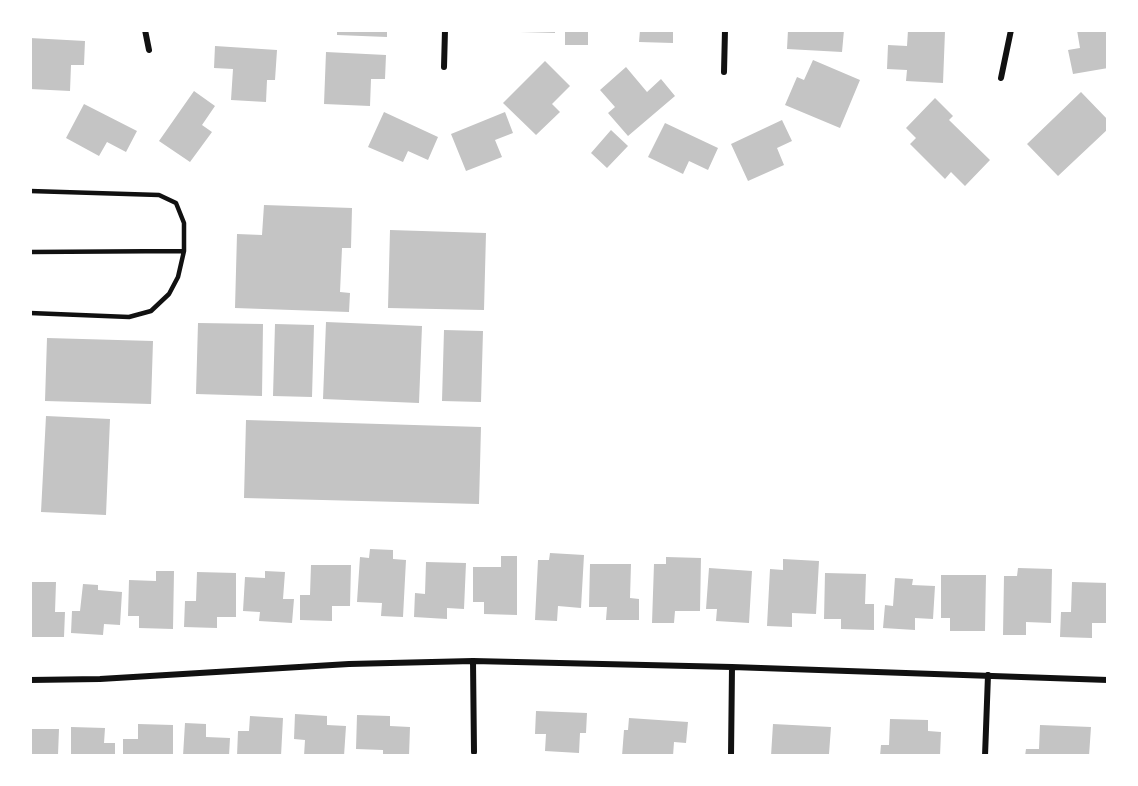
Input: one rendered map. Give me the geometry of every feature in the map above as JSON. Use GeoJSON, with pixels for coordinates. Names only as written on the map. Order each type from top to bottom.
{"type":"FeatureCollection","features":[{"type":"Feature","properties":{"kind":"street"},"geometry":{"type":"LineString","coordinates":[[145,30],[150,50]]}},
{"type":"Feature","properties":{"kind":"street"},"geometry":{"type":"LineString","coordinates":[[444,67],[445,30]]}},
{"type":"Feature","properties":{"kind":"street"},"geometry":{"type":"LineString","coordinates":[[724,72],[725,30]]}},
{"type":"Feature","properties":{"kind":"street"},"geometry":{"type":"LineString","coordinates":[[1001,78],[1011,30]]}},
{"type":"Feature","properties":{"kind":"street"},"geometry":{"type":"LineString","coordinates":[[473,662],[474,752]]}},
{"type":"Feature","properties":{"kind":"street"},"geometry":{"type":"LineString","coordinates":[[30,680],[100,679],[350,664],[473,662],[732,667],[1108,680]]}},
{"type":"Feature","properties":{"kind":"street"},"geometry":{"type":"LineString","coordinates":[[731,756],[732,667]]}},
{"type":"Feature","properties":{"kind":"street"},"geometry":{"type":"LineString","coordinates":[[985,756],[988,675]]}},
{"type":"Feature","properties":{"kind":"lane"},"geometry":{"type":"LineString","coordinates":[[30,191],[159,195],[176,203],[184,223],[184,250],[178,277],[169,294],[151,312],[129,317],[30,313]]}},
{"type":"Feature","properties":{"kind":"lane"},"geometry":{"type":"LineString","coordinates":[[30,252],[184,250]]}},
{"type":"Feature","properties":{"kind":"building"},"geometry":{"type":"Polygon","coordinates":[[[337,30],[387,30],[387,37],[337,35],[337,30]]]}},
{"type":"Feature","properties":{"kind":"building"},"geometry":{"type":"Polygon","coordinates":[[[520,30],[555,30],[555,33],[520,32],[520,30]]]}},
{"type":"Feature","properties":{"kind":"building"},"geometry":{"type":"Polygon","coordinates":[[[565,30],[588,30],[588,45],[565,45],[565,30]]]}},
{"type":"Feature","properties":{"kind":"building"},"geometry":{"type":"Polygon","coordinates":[[[640,30],[673,30],[673,43],[639,42],[640,30]]]}},
{"type":"Feature","properties":{"kind":"building"},"geometry":{"type":"Polygon","coordinates":[[[788,30],[844,30],[842,52],[787,49],[788,30]]]}},
{"type":"Feature","properties":{"kind":"building"},"geometry":{"type":"Polygon","coordinates":[[[908,30],[945,31],[943,83],[906,81],[907,70],[887,69],[888,45],[907,46],[908,30]]]}},
{"type":"Feature","properties":{"kind":"building"},"geometry":{"type":"Polygon","coordinates":[[[1077,30],[1108,30],[1108,68],[1073,74],[1068,50],[1080,48],[1077,30]]]}},
{"type":"Feature","properties":{"kind":"building"},"geometry":{"type":"Polygon","coordinates":[[[30,38],[85,41],[84,65],[71,65],[70,91],[30,89],[30,38]]]}},
{"type":"Feature","properties":{"kind":"building"},"geometry":{"type":"Polygon","coordinates":[[[215,46],[277,50],[275,80],[267,80],[266,102],[231,100],[233,69],[214,68],[215,46]]]}},
{"type":"Feature","properties":{"kind":"building"},"geometry":{"type":"Polygon","coordinates":[[[326,52],[386,55],[385,79],[371,79],[370,106],[324,104],[326,52]]]}},
{"type":"Feature","properties":{"kind":"building"},"geometry":{"type":"Polygon","coordinates":[[[813,60],[860,80],[840,128],[785,105],[797,77],[804,80],[813,60]]]}},
{"type":"Feature","properties":{"kind":"building"},"geometry":{"type":"Polygon","coordinates":[[[545,61],[570,86],[552,104],[560,112],[536,135],[503,103],[545,61]]]}},
{"type":"Feature","properties":{"kind":"building"},"geometry":{"type":"Polygon","coordinates":[[[626,67],[647,92],[661,79],[675,96],[628,136],[608,113],[615,107],[600,90],[626,67]]]}},
{"type":"Feature","properties":{"kind":"building"},"geometry":{"type":"Polygon","coordinates":[[[194,91],[215,106],[202,125],[212,132],[190,162],[159,141],[194,91]]]}},
{"type":"Feature","properties":{"kind":"building"},"geometry":{"type":"Polygon","coordinates":[[[1081,92],[1108,120],[1108,129],[1058,176],[1027,144],[1081,92]]]}},
{"type":"Feature","properties":{"kind":"building"},"geometry":{"type":"Polygon","coordinates":[[[935,98],[953,116],[949,120],[990,160],[965,186],[951,172],[945,179],[910,144],[916,138],[906,128],[935,98]]]}},
{"type":"Feature","properties":{"kind":"building"},"geometry":{"type":"Polygon","coordinates":[[[84,104],[137,131],[126,152],[107,142],[99,156],[66,138],[84,104]]]}},
{"type":"Feature","properties":{"kind":"building"},"geometry":{"type":"Polygon","coordinates":[[[384,112],[438,137],[428,160],[408,151],[403,162],[368,147],[384,112]]]}},
{"type":"Feature","properties":{"kind":"building"},"geometry":{"type":"Polygon","coordinates":[[[505,112],[513,133],[495,140],[502,157],[466,171],[451,134],[505,112]]]}},
{"type":"Feature","properties":{"kind":"building"},"geometry":{"type":"Polygon","coordinates":[[[782,120],[792,141],[777,148],[784,165],[748,181],[731,144],[782,120]]]}},
{"type":"Feature","properties":{"kind":"building"},"geometry":{"type":"Polygon","coordinates":[[[665,123],[718,148],[708,170],[689,161],[683,174],[648,157],[665,123]]]}},
{"type":"Feature","properties":{"kind":"building"},"geometry":{"type":"Polygon","coordinates":[[[611,130],[628,146],[607,168],[591,153],[611,130]]]}},
{"type":"Feature","properties":{"kind":"building"},"geometry":{"type":"Polygon","coordinates":[[[264,205],[352,208],[351,248],[342,248],[340,292],[350,293],[349,312],[235,308],[237,234],[262,235],[264,205]]]}},
{"type":"Feature","properties":{"kind":"building"},"geometry":{"type":"Polygon","coordinates":[[[390,230],[486,233],[484,310],[388,308],[390,230]]]}},
{"type":"Feature","properties":{"kind":"building"},"geometry":{"type":"Polygon","coordinates":[[[326,322],[422,326],[419,403],[323,399],[326,322]]]}},
{"type":"Feature","properties":{"kind":"building"},"geometry":{"type":"Polygon","coordinates":[[[198,323],[263,324],[262,396],[196,394],[198,323]]]}},
{"type":"Feature","properties":{"kind":"building"},"geometry":{"type":"Polygon","coordinates":[[[275,324],[314,325],[312,397],[273,396],[275,324]]]}},
{"type":"Feature","properties":{"kind":"building"},"geometry":{"type":"Polygon","coordinates":[[[444,330],[483,331],[481,402],[442,401],[444,330]]]}},
{"type":"Feature","properties":{"kind":"building"},"geometry":{"type":"Polygon","coordinates":[[[47,338],[153,341],[151,404],[45,401],[47,338]]]}},
{"type":"Feature","properties":{"kind":"building"},"geometry":{"type":"Polygon","coordinates":[[[46,416],[110,419],[106,515],[41,512],[46,416]]]}},
{"type":"Feature","properties":{"kind":"building"},"geometry":{"type":"Polygon","coordinates":[[[246,420],[481,427],[479,504],[244,498],[246,420]]]}},
{"type":"Feature","properties":{"kind":"building"},"geometry":{"type":"Polygon","coordinates":[[[370,549],[393,550],[393,559],[406,560],[403,617],[381,616],[382,603],[357,602],[360,557],[369,558],[370,549]]]}},
{"type":"Feature","properties":{"kind":"building"},"geometry":{"type":"Polygon","coordinates":[[[550,553],[584,555],[581,608],[558,606],[557,621],[535,620],[538,560],[549,560],[550,553]]]}},
{"type":"Feature","properties":{"kind":"building"},"geometry":{"type":"Polygon","coordinates":[[[501,556],[517,556],[517,615],[484,614],[484,602],[473,602],[473,567],[501,567],[501,556]]]}},
{"type":"Feature","properties":{"kind":"building"},"geometry":{"type":"Polygon","coordinates":[[[666,557],[701,558],[700,611],[675,611],[674,623],[652,623],[654,564],[666,564],[666,557]]]}},
{"type":"Feature","properties":{"kind":"building"},"geometry":{"type":"Polygon","coordinates":[[[783,559],[819,561],[816,614],[792,613],[792,627],[767,626],[770,569],[783,570],[783,559]]]}},
{"type":"Feature","properties":{"kind":"building"},"geometry":{"type":"Polygon","coordinates":[[[426,562],[466,563],[464,609],[447,608],[447,619],[414,617],[415,593],[425,594],[426,562]]]}},
{"type":"Feature","properties":{"kind":"building"},"geometry":{"type":"Polygon","coordinates":[[[590,564],[631,564],[630,598],[639,599],[639,620],[606,620],[607,607],[589,607],[590,564]]]}},
{"type":"Feature","properties":{"kind":"building"},"geometry":{"type":"Polygon","coordinates":[[[311,565],[351,565],[350,606],[332,606],[332,621],[300,620],[300,595],[310,595],[311,565]]]}},
{"type":"Feature","properties":{"kind":"building"},"geometry":{"type":"Polygon","coordinates":[[[709,568],[752,571],[749,623],[716,621],[717,609],[706,609],[709,568]]]}},
{"type":"Feature","properties":{"kind":"building"},"geometry":{"type":"Polygon","coordinates":[[[1018,568],[1052,569],[1051,623],[1026,622],[1026,635],[1003,635],[1004,576],[1017,576],[1018,568]]]}},
{"type":"Feature","properties":{"kind":"building"},"geometry":{"type":"Polygon","coordinates":[[[156,571],[174,571],[173,629],[139,628],[139,616],[128,616],[129,580],[156,581],[156,571]]]}},
{"type":"Feature","properties":{"kind":"building"},"geometry":{"type":"Polygon","coordinates":[[[265,571],[285,572],[283,599],[294,599],[292,623],[259,621],[260,612],[243,611],[245,577],[265,578],[265,571]]]}},
{"type":"Feature","properties":{"kind":"building"},"geometry":{"type":"Polygon","coordinates":[[[197,572],[236,573],[236,617],[217,617],[217,628],[184,627],[185,601],[196,601],[197,572]]]}},
{"type":"Feature","properties":{"kind":"building"},"geometry":{"type":"Polygon","coordinates":[[[825,573],[866,574],[865,604],[874,604],[874,630],[841,629],[841,619],[824,619],[825,573]]]}},
{"type":"Feature","properties":{"kind":"building"},"geometry":{"type":"Polygon","coordinates":[[[941,575],[986,575],[985,631],[950,631],[950,618],[941,618],[941,575]]]}},
{"type":"Feature","properties":{"kind":"building"},"geometry":{"type":"Polygon","coordinates":[[[895,578],[913,579],[912,585],[935,586],[933,619],[915,618],[915,630],[883,628],[885,605],[893,606],[895,578]]]}},
{"type":"Feature","properties":{"kind":"building"},"geometry":{"type":"Polygon","coordinates":[[[30,582],[56,582],[55,612],[65,612],[64,637],[31,637],[30,582]]]}},
{"type":"Feature","properties":{"kind":"building"},"geometry":{"type":"Polygon","coordinates":[[[1072,582],[1108,583],[1108,623],[1092,623],[1092,638],[1060,637],[1061,612],[1071,612],[1072,582]]]}},
{"type":"Feature","properties":{"kind":"building"},"geometry":{"type":"Polygon","coordinates":[[[83,584],[98,585],[98,590],[122,592],[120,625],[104,624],[103,635],[71,633],[72,611],[80,611],[83,584]]]}},
{"type":"Feature","properties":{"kind":"building"},"geometry":{"type":"Polygon","coordinates":[[[536,711],[587,713],[586,733],[580,733],[579,753],[545,751],[546,734],[535,734],[536,711]]]}},
{"type":"Feature","properties":{"kind":"building"},"geometry":{"type":"Polygon","coordinates":[[[295,714],[327,716],[327,725],[346,726],[344,756],[304,756],[305,740],[294,739],[295,714]]]}},
{"type":"Feature","properties":{"kind":"building"},"geometry":{"type":"Polygon","coordinates":[[[357,715],[390,716],[390,726],[410,727],[409,756],[383,756],[383,750],[356,749],[357,715]]]}},
{"type":"Feature","properties":{"kind":"building"},"geometry":{"type":"Polygon","coordinates":[[[250,716],[283,718],[281,756],[237,756],[238,731],[249,731],[250,716]]]}},
{"type":"Feature","properties":{"kind":"building"},"geometry":{"type":"Polygon","coordinates":[[[629,718],[688,722],[686,743],[674,742],[673,756],[622,756],[624,730],[628,730],[629,718]]]}},
{"type":"Feature","properties":{"kind":"building"},"geometry":{"type":"Polygon","coordinates":[[[890,719],[928,720],[928,731],[941,732],[940,756],[880,756],[881,745],[889,745],[890,719]]]}},
{"type":"Feature","properties":{"kind":"building"},"geometry":{"type":"Polygon","coordinates":[[[185,723],[206,724],[206,737],[230,738],[229,756],[183,756],[185,723]]]}},
{"type":"Feature","properties":{"kind":"building"},"geometry":{"type":"Polygon","coordinates":[[[138,724],[173,725],[173,756],[123,756],[123,739],[138,739],[138,724]]]}},
{"type":"Feature","properties":{"kind":"building"},"geometry":{"type":"Polygon","coordinates":[[[773,724],[831,727],[829,754],[832,756],[771,756],[773,724]]]}},
{"type":"Feature","properties":{"kind":"building"},"geometry":{"type":"Polygon","coordinates":[[[1040,725],[1091,727],[1089,756],[1025,756],[1026,749],[1039,749],[1040,725]]]}},
{"type":"Feature","properties":{"kind":"building"},"geometry":{"type":"Polygon","coordinates":[[[71,727],[105,728],[104,743],[115,743],[115,756],[71,756],[71,727]]]}},
{"type":"Feature","properties":{"kind":"building"},"geometry":{"type":"Polygon","coordinates":[[[30,729],[59,729],[58,755],[30,756],[30,729]]]}}]}
